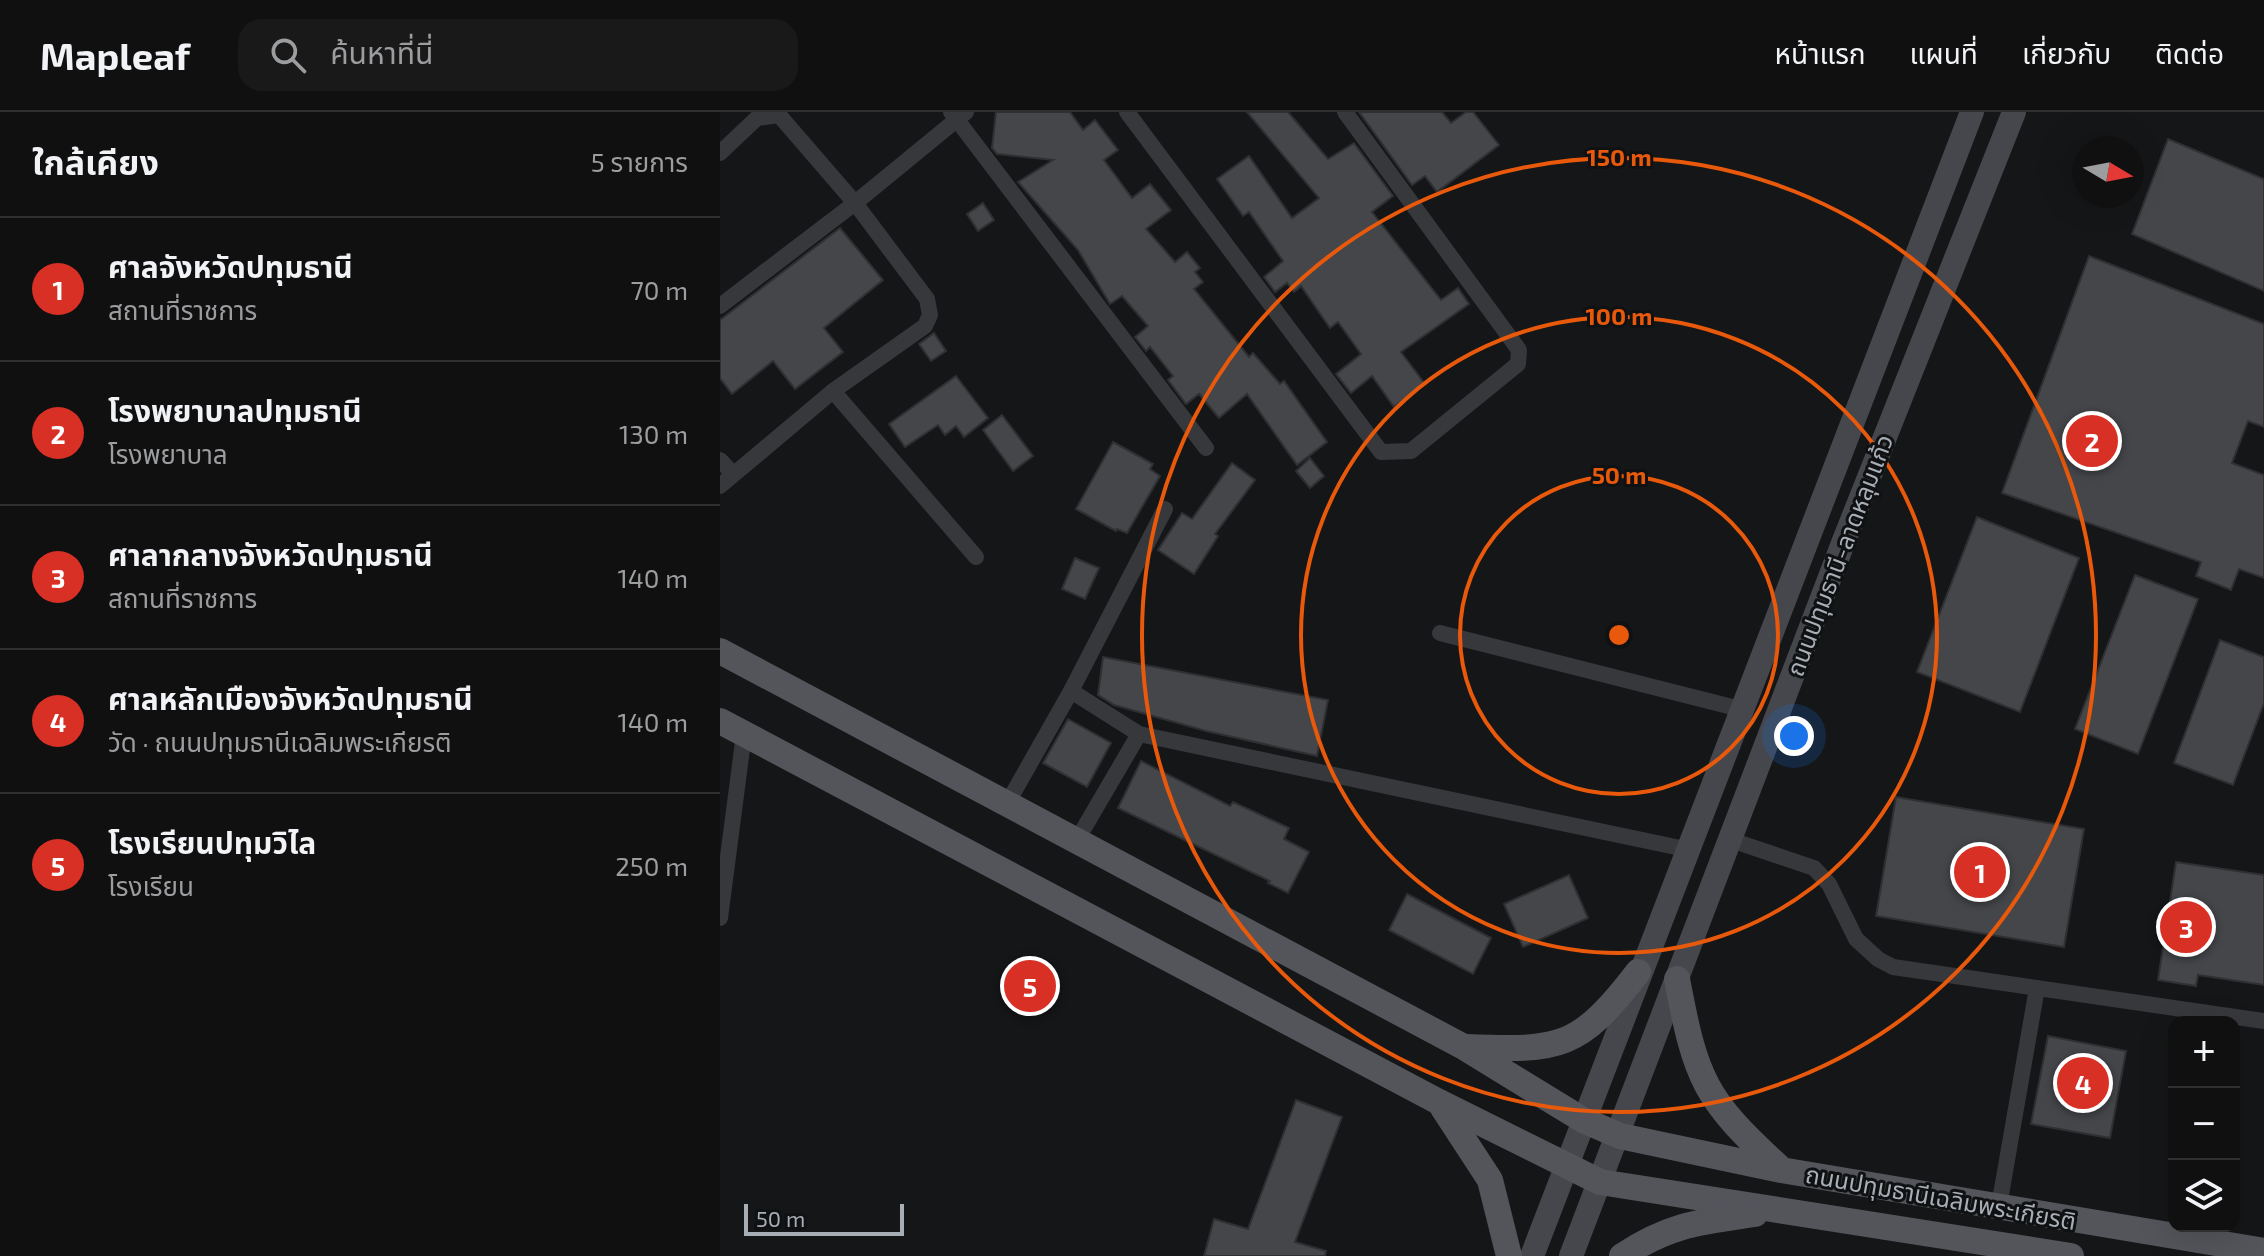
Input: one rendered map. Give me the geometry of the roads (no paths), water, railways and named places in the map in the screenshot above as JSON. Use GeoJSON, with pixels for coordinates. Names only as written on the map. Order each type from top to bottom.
{"type":"FeatureCollection","features":[{"type":"Feature","properties":{"kind":"main road","name":"ถนนปทุมธานี-ลาดหลุมแก้ว"},"geometry":{"type":"LineString","coordinates":[[1532,1256],[1638,972],[1690,850],[1972,112]]}},
{"type":"Feature","properties":{"kind":"main road","name":"ถนนปทุมธานี-ลาดหลุมแก้ว"},"geometry":{"type":"LineString","coordinates":[[1571,1256],[1620,1136],[1843,543],[2014,112]]}},
{"type":"Feature","properties":{"kind":"main road","name":"ถนนปทุมธานีเฉลิมพระเกียรติ"},"geometry":{"type":"LineString","coordinates":[[720,651],[1462,1046],[1583,1120],[1620,1136],[1781,1170],[2264,1251]]}},
{"type":"Feature","properties":{"kind":"main road","name":"ถนนปทุมธานีเฉลิมพระเกียรติ"},"geometry":{"type":"LineString","coordinates":[[720,721],[1439,1102],[1600,1182],[2071,1256]]}},
{"type":"Feature","properties":{"kind":"main road"},"geometry":{"type":"LineString","coordinates":[[1462,1046],[1534,1050],[1575,1037],[1604,1017],[1638,972]]}},
{"type":"Feature","properties":{"kind":"main road"},"geometry":{"type":"LineString","coordinates":[[1677,979],[1689,1045],[1715,1103],[1733,1125],[1781,1170]]}},
{"type":"Feature","properties":{"kind":"main road"},"geometry":{"type":"LineString","coordinates":[[1439,1102],[1490,1180],[1509,1256]]}},
{"type":"Feature","properties":{"kind":"main road"},"geometry":{"type":"LineString","coordinates":[[1622,1256],[1654,1235],[1687,1224],[1783,1210]]}},
{"type":"Feature","properties":{"kind":"street"},"geometry":{"type":"LineString","coordinates":[[1127,112],[1381,452],[1401,454],[1411,451],[1518,364],[1519,350],[1345,112]]}},
{"type":"Feature","properties":{"kind":"street"},"geometry":{"type":"LineString","coordinates":[[720,306],[855,203],[958,114],[1206,448]]}},
{"type":"Feature","properties":{"kind":"street"},"geometry":{"type":"LineString","coordinates":[[720,153],[757,118],[779,115],[855,203],[927,299],[930,315],[925,326],[833,391],[720,486]]}},
{"type":"Feature","properties":{"kind":"street"},"geometry":{"type":"LineString","coordinates":[[833,391],[976,557]]}},
{"type":"Feature","properties":{"kind":"street"},"geometry":{"type":"LineString","coordinates":[[720,460],[733,474]]}},
{"type":"Feature","properties":{"kind":"street"},"geometry":{"type":"LineString","coordinates":[[1007,804],[1071,691],[1165,509]]}},
{"type":"Feature","properties":{"kind":"street"},"geometry":{"type":"LineString","coordinates":[[1440,633],[1744,710]]}},
{"type":"Feature","properties":{"kind":"street"},"geometry":{"type":"LineString","coordinates":[[1071,691],[1139,734],[1690,850]]}},
{"type":"Feature","properties":{"kind":"street"},"geometry":{"type":"LineString","coordinates":[[720,918],[744,734]]}},
{"type":"Feature","properties":{"kind":"street"},"geometry":{"type":"LineString","coordinates":[[1077,840],[1139,734]]}},
{"type":"Feature","properties":{"kind":"street"},"geometry":{"type":"LineString","coordinates":[[1731,840],[1814,868],[1829,884],[1856,939],[1893,967],[2264,1021]]}},
{"type":"Feature","properties":{"kind":"street"},"geometry":{"type":"LineString","coordinates":[[1999,1206],[2037,988]]}},
{"type":"Feature","properties":{"kind":"place","name":"โรงพยาบาลปทุมธานี"},"geometry":{"type":"Point","coordinates":[2092,441]}},
{"type":"Feature","properties":{"kind":"place","name":"ศาลจังหวัดปทุมธานี"},"geometry":{"type":"Point","coordinates":[1980,872]}},
{"type":"Feature","properties":{"kind":"place","name":"ศาลากลางจังหวัดปทุมธานี"},"geometry":{"type":"Point","coordinates":[2186,927]}},
{"type":"Feature","properties":{"kind":"place","name":"โรงเรียนปทุมวิไล"},"geometry":{"type":"Point","coordinates":[1030,986]}},
{"type":"Feature","properties":{"kind":"place","name":"ศาลหลักเมืองจังหวัดปทุมธานี"},"geometry":{"type":"Point","coordinates":[2083,1083]}}]}
